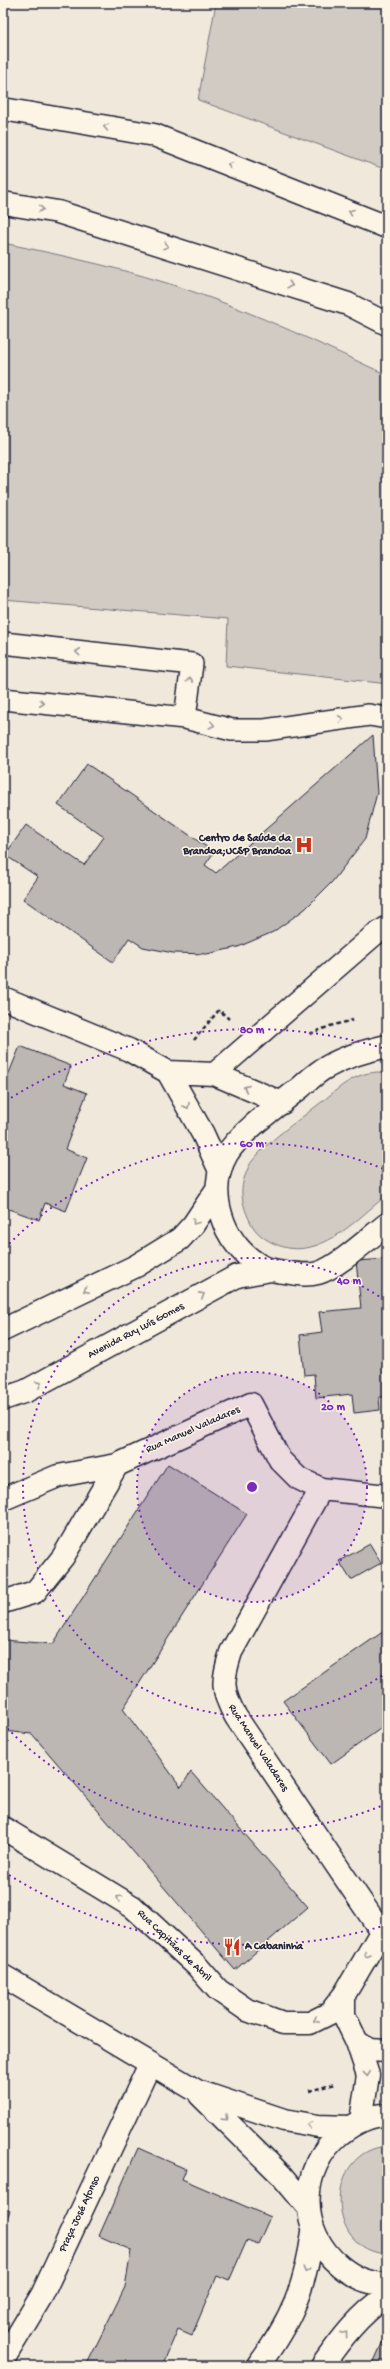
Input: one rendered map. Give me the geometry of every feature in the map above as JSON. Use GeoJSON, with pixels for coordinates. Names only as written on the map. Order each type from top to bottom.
{"type":"FeatureCollection","features":[{"type":"Feature","properties":{"kind":"main road"},"geometry":{"type":"LineString","coordinates":[[3,109],[154,135],[387,227]]}},
{"type":"Feature","properties":{"kind":"main road"},"geometry":{"type":"LineString","coordinates":[[3,203],[66,214],[348,304],[387,324]]}},
{"type":"Feature","properties":{"kind":"main road"},"geometry":{"type":"LineString","coordinates":[[3,998],[129,1050],[168,1072],[214,1074],[282,1103]]}},
{"type":"Feature","properties":{"kind":"main road"},"geometry":{"type":"LineString","coordinates":[[3,1330],[136,1266],[180,1239],[193,1225],[219,1180],[228,1154],[243,1136],[325,1068],[351,1055],[387,1046]]}},
{"type":"Feature","properties":{"kind":"main road"},"geometry":{"type":"LineString","coordinates":[[168,1072],[203,1134],[219,1180],[222,1220],[231,1237],[246,1255],[260,1266],[271,1270],[302,1275],[323,1271],[387,1224]]}},
{"type":"Feature","properties":{"kind":"main road","name":"Avenida Ruy Luís Gomes"},"geometry":{"type":"LineString","coordinates":[[3,1400],[26,1391],[237,1276],[271,1270]]}},
{"type":"Feature","properties":{"kind":"main road","name":"Rua Manuel Valadares"},"geometry":{"type":"LineString","coordinates":[[3,1499],[58,1476],[117,1465],[251,1404],[280,1460],[298,1478],[321,1489],[387,1496]]}},
{"type":"Feature","properties":{"kind":"main road"},"geometry":{"type":"LineString","coordinates":[[3,1602],[35,1592],[63,1557],[117,1465]]}},
{"type":"Feature","properties":{"kind":"main road","name":"Rua Manuel Valadares"},"geometry":{"type":"LineString","coordinates":[[321,1489],[231,1652],[223,1687],[228,1703],[236,1717],[384,1926],[344,1995]]}},
{"type":"Feature","properties":{"kind":"main road","name":"Rua Capitães de Abril"},"geometry":{"type":"LineString","coordinates":[[3,1828],[133,1907],[197,1966],[218,1990],[248,2010],[283,2023],[310,2023],[330,2012],[344,1995]]}},
{"type":"Feature","properties":{"kind":"main road"},"geometry":{"type":"LineString","coordinates":[[3,1976],[197,2091],[284,2120],[318,2126],[355,2124],[387,2116]]}},
{"type":"Feature","properties":{"kind":"main road"},"geometry":{"type":"LineString","coordinates":[[344,1995],[344,2015],[357,2042],[368,2075],[355,2124],[330,2142],[317,2162],[309,2183],[307,2206],[313,2232],[328,2256],[350,2274],[377,2284],[387,2284]]}},
{"type":"Feature","properties":{"kind":"main road"},"geometry":{"type":"LineString","coordinates":[[357,2042],[369,2050],[387,2051]]}},
{"type":"Feature","properties":{"kind":"main road","name":"Praça José Afonso"},"geometry":{"type":"LineString","coordinates":[[3,2360],[42,2295],[150,2064]]}},
{"type":"Feature","properties":{"kind":"main road"},"geometry":{"type":"LineString","coordinates":[[197,2091],[281,2175],[307,2206]]}},
{"type":"Feature","properties":{"kind":"main road"},"geometry":{"type":"LineString","coordinates":[[258,2366],[274,2344],[296,2306],[308,2266],[313,2232]]}},
{"type":"Feature","properties":{"kind":"main road"},"geometry":{"type":"LineString","coordinates":[[322,2366],[350,2328],[372,2306],[387,2296]]}},
{"type":"Feature","properties":{"kind":"lane"},"geometry":{"type":"LineString","coordinates":[[3,644],[192,664],[185,718]]}},
{"type":"Feature","properties":{"kind":"lane"},"geometry":{"type":"LineString","coordinates":[[3,699],[185,718],[232,730],[265,730],[369,715],[387,718]]}},
{"type":"Feature","properties":{"kind":"lane"},"geometry":{"type":"LineString","coordinates":[[214,1074],[367,942],[387,927]]}},
{"type":"Feature","properties":{"kind":"shaded area"},"geometry":{"type":"Polygon","coordinates":[[[216,3],[387,3],[387,170],[198,100],[216,3]]]}},
{"type":"Feature","properties":{"kind":"shaded area"},"geometry":{"type":"Polygon","coordinates":[[[3,243],[74,258],[168,283],[266,320],[387,375],[387,685],[226,666],[228,619],[3,600],[3,243]]]}},
{"type":"Feature","properties":{"kind":"shaded area"},"geometry":{"type":"Polygon","coordinates":[[[377,1072],[387,1073],[387,1195],[336,1236],[321,1243],[307,1248],[291,1248],[275,1244],[265,1239],[252,1225],[243,1201],[243,1182],[250,1163],[275,1138],[342,1086],[361,1075],[377,1072]]]}},
{"type":"Feature","properties":{"kind":"shaded area"},"geometry":{"type":"Polygon","coordinates":[[[387,2146],[387,2254],[367,2249],[352,2237],[343,2220],[340,2201],[343,2182],[352,2165],[366,2152],[387,2146]]]}},
{"type":"Feature","properties":{"kind":"building","name":"Centro de Saúde da Brandoa;UCSP Brandoa"},"geometry":{"type":"Polygon","coordinates":[[[373,735],[377,793],[365,839],[332,882],[305,909],[273,932],[238,947],[207,954],[173,953],[143,947],[129,938],[113,962],[23,899],[38,877],[5,855],[26,825],[84,865],[104,837],[58,805],[87,764],[214,852],[205,865],[216,873],[373,735]]]}},
{"type":"Feature","properties":{"kind":"building"},"geometry":{"type":"Polygon","coordinates":[[[20,1046],[71,1066],[64,1084],[87,1093],[65,1149],[87,1158],[66,1211],[45,1203],[39,1220],[3,1207],[3,1088],[20,1046]]]}},
{"type":"Feature","properties":{"kind":"building"},"geometry":{"type":"Polygon","coordinates":[[[387,1259],[387,1397],[379,1397],[380,1410],[354,1413],[352,1394],[316,1398],[314,1374],[304,1375],[300,1335],[322,1332],[319,1312],[361,1308],[356,1261],[387,1259]]]}},
{"type":"Feature","properties":{"kind":"building"},"geometry":{"type":"Polygon","coordinates":[[[168,1464],[247,1514],[123,1709],[181,1787],[191,1772],[308,1907],[235,1970],[32,1734],[3,1731],[3,1640],[53,1644],[168,1464]]]}},
{"type":"Feature","properties":{"kind":"building"},"geometry":{"type":"Polygon","coordinates":[[[370,1544],[381,1563],[351,1580],[339,1561],[370,1544]]]}},
{"type":"Feature","properties":{"kind":"building"},"geometry":{"type":"Polygon","coordinates":[[[387,1629],[387,1724],[331,1764],[283,1701],[387,1629]]]}},
{"type":"Feature","properties":{"kind":"building"},"geometry":{"type":"Polygon","coordinates":[[[138,2148],[186,2169],[182,2179],[270,2217],[258,2244],[247,2240],[229,2281],[217,2276],[192,2335],[178,2329],[162,2366],[86,2366],[125,2287],[131,2250],[99,2236],[138,2148]]]}},
{"type":"Feature","properties":{"kind":"building"},"geometry":{"type":"Polygon","coordinates":[[[3,2208],[10,2211],[3,2227],[3,2208]]]}},
{"type":"Feature","properties":{"kind":"building"},"geometry":{"type":"Polygon","coordinates":[[[387,2332],[387,2366],[372,2366],[387,2332]]]}},
{"type":"Feature","properties":{"kind":"place","name":"Centro de Saúde da Brandoa;UCSP Brandoa"},"geometry":{"type":"Point","coordinates":[304,845]}},
{"type":"Feature","properties":{"kind":"place","name":"A Cabaninha"},"geometry":{"type":"Point","coordinates":[232,1947]}}]}
